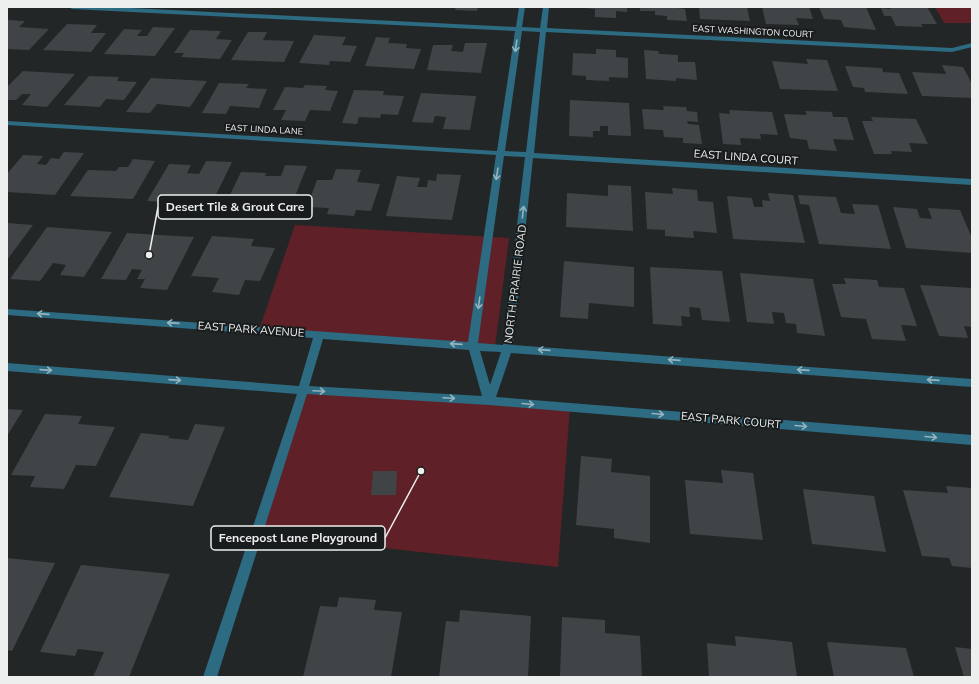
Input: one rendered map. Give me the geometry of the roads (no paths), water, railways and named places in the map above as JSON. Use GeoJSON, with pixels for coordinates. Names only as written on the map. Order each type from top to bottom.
{"type":"FeatureCollection","features":[{"type":"Feature","properties":{"kind":"street","name":"EAST WASHINGTON COURT"},"geometry":{"type":"LineString","coordinates":[[72,7],[952,50],[972,45]]}},
{"type":"Feature","properties":{"kind":"street"},"geometry":{"type":"LineString","coordinates":[[7,367],[303,390],[489,401],[473,345],[522,7]]}},
{"type":"Feature","properties":{"kind":"street","name":"NORTH PRAIRIE ROAD"},"geometry":{"type":"LineString","coordinates":[[489,401],[508,348],[546,7]]}},
{"type":"Feature","properties":{"kind":"street","name":"EAST LINDA LANE"},"geometry":{"type":"LineString","coordinates":[[7,124],[519,153]]}},
{"type":"Feature","properties":{"kind":"street","name":"EAST LINDA COURT"},"geometry":{"type":"LineString","coordinates":[[519,153],[972,182]]}},
{"type":"Feature","properties":{"kind":"street","name":"EAST PARK AVENUE"},"geometry":{"type":"LineString","coordinates":[[7,312],[508,348]]}},
{"type":"Feature","properties":{"kind":"street"},"geometry":{"type":"LineString","coordinates":[[210,677],[303,390],[319,334]]}},
{"type":"Feature","properties":{"kind":"street"},"geometry":{"type":"LineString","coordinates":[[508,348],[972,383]]}},
{"type":"Feature","properties":{"kind":"street","name":"EAST PARK COURT"},"geometry":{"type":"LineString","coordinates":[[489,401],[972,440]]}},
{"type":"Feature","properties":{"kind":"place","name":"Desert Tile & Grout Care"},"geometry":{"type":"Point","coordinates":[149,255]}},
{"type":"Feature","properties":{"kind":"place","name":"Fencepost Lane Playground"},"geometry":{"type":"Point","coordinates":[421,471]}}]}
